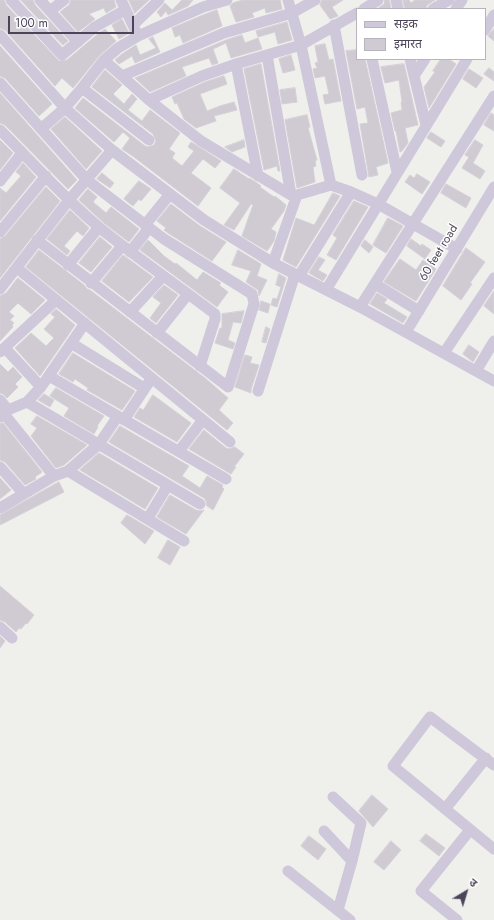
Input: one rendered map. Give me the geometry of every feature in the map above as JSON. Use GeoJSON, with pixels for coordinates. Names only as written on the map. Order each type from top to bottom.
{"type":"FeatureCollection","features":[{"type":"Feature","properties":{"kind":"street"},"geometry":{"type":"LineString","coordinates":[[11,0],[62,55],[123,5],[138,36]]}},
{"type":"Feature","properties":{"kind":"street"},"geometry":{"type":"LineString","coordinates":[[40,0],[78,42]]}},
{"type":"Feature","properties":{"kind":"street"},"geometry":{"type":"LineString","coordinates":[[50,11],[64,0]]}},
{"type":"Feature","properties":{"kind":"street"},"geometry":{"type":"LineString","coordinates":[[133,25],[159,0]]}},
{"type":"Feature","properties":{"kind":"street"},"geometry":{"type":"LineString","coordinates":[[42,128],[64,108],[104,60],[118,48],[138,36],[203,7],[227,0]]}},
{"type":"Feature","properties":{"kind":"street"},"geometry":{"type":"LineString","coordinates":[[288,0],[301,44],[331,185]]}},
{"type":"Feature","properties":{"kind":"street"},"geometry":{"type":"LineString","coordinates":[[122,76],[224,33],[292,13],[315,0]]}},
{"type":"Feature","properties":{"kind":"street"},"geometry":{"type":"LineString","coordinates":[[366,8],[378,0]]}},
{"type":"Feature","properties":{"kind":"street"},"geometry":{"type":"LineString","coordinates":[[435,8],[449,0]]}},
{"type":"Feature","properties":{"kind":"street"},"geometry":{"type":"LineString","coordinates":[[150,100],[202,76],[301,44],[356,14]]}},
{"type":"Feature","properties":{"kind":"street"},"geometry":{"type":"LineString","coordinates":[[486,28],[494,15]]}},
{"type":"Feature","properties":{"kind":"street"},"geometry":{"type":"LineString","coordinates":[[334,26],[362,175]]}},
{"type":"Feature","properties":{"kind":"street"},"geometry":{"type":"LineString","coordinates":[[1,38],[64,108],[112,150],[204,220],[273,262],[360,307],[494,381]]}},
{"type":"Feature","properties":{"kind":"street"},"geometry":{"type":"LineString","coordinates":[[267,55],[294,195],[273,262]]}},
{"type":"Feature","properties":{"kind":"street"},"geometry":{"type":"LineString","coordinates":[[104,60],[150,100],[202,141],[258,176],[294,195],[331,185],[351,192],[378,204],[456,249]]}},
{"type":"Feature","properties":{"kind":"street"},"geometry":{"type":"LineString","coordinates":[[372,60],[398,172]]}},
{"type":"Feature","properties":{"kind":"street"},"geometry":{"type":"LineString","coordinates":[[410,60],[426,125]]}},
{"type":"Feature","properties":{"kind":"street"},"geometry":{"type":"LineString","coordinates":[[414,76],[424,60]]}},
{"type":"Feature","properties":{"kind":"street"},"geometry":{"type":"LineString","coordinates":[[326,290],[466,60]]}},
{"type":"Feature","properties":{"kind":"street"},"geometry":{"type":"LineString","coordinates":[[236,64],[258,176]]}},
{"type":"Feature","properties":{"kind":"street"},"geometry":{"type":"LineString","coordinates":[[0,83],[42,128],[87,180],[164,240],[249,291],[254,300],[254,304],[228,387],[157,334],[37,240]]}},
{"type":"Feature","properties":{"kind":"street"},"geometry":{"type":"LineString","coordinates":[[82,88],[149,140]]}},
{"type":"Feature","properties":{"kind":"street"},"geometry":{"type":"LineString","coordinates":[[360,307],[494,96]]}},
{"type":"Feature","properties":{"kind":"street"},"geometry":{"type":"LineString","coordinates":[[1,133],[69,200],[99,227],[215,316],[200,366]]}},
{"type":"Feature","properties":{"kind":"street"},"geometry":{"type":"LineString","coordinates":[[0,289],[69,200],[112,150]]}},
{"type":"Feature","properties":{"kind":"street"},"geometry":{"type":"LineString","coordinates":[[0,181],[22,153]]}},
{"type":"Feature","properties":{"kind":"street"},"geometry":{"type":"LineString","coordinates":[[0,232],[46,176]]}},
{"type":"Feature","properties":{"kind":"street","name":"60 feet road"},"geometry":{"type":"LineString","coordinates":[[406,332],[456,249],[491,199],[494,187]]}},
{"type":"Feature","properties":{"kind":"street"},"geometry":{"type":"LineString","coordinates":[[258,391],[297,275],[351,192]]}},
{"type":"Feature","properties":{"kind":"street"},"geometry":{"type":"LineString","coordinates":[[91,282],[126,249],[147,226],[170,194]]}},
{"type":"Feature","properties":{"kind":"street"},"geometry":{"type":"LineString","coordinates":[[68,265],[99,227]]}},
{"type":"Feature","properties":{"kind":"street"},"geometry":{"type":"LineString","coordinates":[[17,268],[202,421],[230,442]]}},
{"type":"Feature","properties":{"kind":"street"},"geometry":{"type":"LineString","coordinates":[[130,312],[163,276]]}},
{"type":"Feature","properties":{"kind":"street"},"geometry":{"type":"LineString","coordinates":[[444,353],[494,278]]}},
{"type":"Feature","properties":{"kind":"street"},"geometry":{"type":"LineString","coordinates":[[375,284],[420,311]]}},
{"type":"Feature","properties":{"kind":"street"},"geometry":{"type":"LineString","coordinates":[[157,334],[188,294]]}},
{"type":"Feature","properties":{"kind":"street"},"geometry":{"type":"LineString","coordinates":[[41,387],[2,350],[56,300]]}},
{"type":"Feature","properties":{"kind":"street"},"geometry":{"type":"LineString","coordinates":[[4,414],[27,402],[41,387],[85,323]]}},
{"type":"Feature","properties":{"kind":"street"},"geometry":{"type":"LineString","coordinates":[[476,371],[494,341]]}},
{"type":"Feature","properties":{"kind":"street"},"geometry":{"type":"LineString","coordinates":[[71,343],[144,388]]}},
{"type":"Feature","properties":{"kind":"street"},"geometry":{"type":"LineString","coordinates":[[49,376],[226,479]]}},
{"type":"Feature","properties":{"kind":"street"},"geometry":{"type":"LineString","coordinates":[[0,508],[54,476],[68,471],[99,444],[151,378]]}},
{"type":"Feature","properties":{"kind":"street"},"geometry":{"type":"LineString","coordinates":[[0,400],[4,414],[54,476]]}},
{"type":"Feature","properties":{"kind":"street"},"geometry":{"type":"LineString","coordinates":[[27,402],[200,504]]}},
{"type":"Feature","properties":{"kind":"street"},"geometry":{"type":"LineString","coordinates":[[179,452],[202,421]]}},
{"type":"Feature","properties":{"kind":"street"},"geometry":{"type":"LineString","coordinates":[[0,467],[24,494]]}},
{"type":"Feature","properties":{"kind":"street"},"geometry":{"type":"LineString","coordinates":[[68,471],[184,541]]}},
{"type":"Feature","properties":{"kind":"street"},"geometry":{"type":"LineString","coordinates":[[148,518],[168,485]]}},
{"type":"Feature","properties":{"kind":"street"},"geometry":{"type":"LineString","coordinates":[[0,627],[12,638]]}},
{"type":"Feature","properties":{"kind":"street"},"geometry":{"type":"LineString","coordinates":[[445,809],[491,761],[430,717],[393,766],[470,830],[494,849]]}},
{"type":"Feature","properties":{"kind":"street"},"geometry":{"type":"LineString","coordinates":[[333,797],[361,823],[338,910]]}},
{"type":"Feature","properties":{"kind":"street"},"geometry":{"type":"LineString","coordinates":[[457,920],[421,891],[470,830]]}},
{"type":"Feature","properties":{"kind":"street"},"geometry":{"type":"LineString","coordinates":[[324,832],[352,861]]}},
{"type":"Feature","properties":{"kind":"street"},"geometry":{"type":"LineString","coordinates":[[288,871],[350,920]]}},
{"type":"Feature","properties":{"kind":"building"},"geometry":{"type":"Polygon","coordinates":[[[0,0],[4,0],[6,5],[59,61],[67,60],[105,29],[116,41],[99,56],[73,88],[62,78],[55,86],[5,30],[0,28],[0,0]]]}},
{"type":"Feature","properties":{"kind":"building"},"geometry":{"type":"Polygon","coordinates":[[[21,0],[33,0],[35,5],[68,41],[63,45],[21,0]]]}},
{"type":"Feature","properties":{"kind":"building"},"geometry":{"type":"Polygon","coordinates":[[[71,0],[114,0],[116,7],[106,13],[104,8],[89,14],[95,19],[78,32],[60,12],[69,5],[71,0]]]}},
{"type":"Feature","properties":{"kind":"building"},"geometry":{"type":"Polygon","coordinates":[[[129,0],[149,0],[135,13],[129,0]]]}},
{"type":"Feature","properties":{"kind":"building"},"geometry":{"type":"Polygon","coordinates":[[[182,0],[193,0],[188,6],[168,15],[166,11],[161,17],[157,12],[165,3],[172,10],[182,0]]]}},
{"type":"Feature","properties":{"kind":"building"},"geometry":{"type":"Polygon","coordinates":[[[243,0],[280,0],[282,9],[266,13],[265,8],[252,13],[254,17],[236,22],[230,6],[233,3],[243,0]]]}},
{"type":"Feature","properties":{"kind":"building"},"geometry":{"type":"Polygon","coordinates":[[[322,0],[343,0],[332,7],[338,16],[330,19],[320,5],[322,0]]]}},
{"type":"Feature","properties":{"kind":"building"},"geometry":{"type":"Polygon","coordinates":[[[385,0],[389,0],[391,8],[378,8],[384,4],[385,0]]]}},
{"type":"Feature","properties":{"kind":"building"},"geometry":{"type":"Polygon","coordinates":[[[403,0],[409,0],[411,3],[415,0],[435,0],[427,5],[426,8],[405,8],[403,0]]]}},
{"type":"Feature","properties":{"kind":"building"},"geometry":{"type":"Polygon","coordinates":[[[217,10],[222,26],[183,43],[180,35],[175,37],[172,28],[217,10]]]}},
{"type":"Feature","properties":{"kind":"building"},"geometry":{"type":"Polygon","coordinates":[[[122,19],[129,33],[119,39],[112,25],[122,19]]]}},
{"type":"Feature","properties":{"kind":"building"},"geometry":{"type":"Polygon","coordinates":[[[287,22],[292,40],[278,44],[275,32],[258,37],[256,31],[287,22]]]}},
{"type":"Feature","properties":{"kind":"building"},"geometry":{"type":"Polygon","coordinates":[[[494,29],[494,41],[488,36],[494,29]]]}},
{"type":"Feature","properties":{"kind":"building"},"geometry":{"type":"Polygon","coordinates":[[[242,35],[245,43],[258,38],[262,49],[231,58],[226,43],[213,49],[218,63],[212,65],[209,58],[182,67],[186,76],[150,92],[135,78],[226,40],[242,35]]]}},
{"type":"Feature","properties":{"kind":"building"},"geometry":{"type":"Polygon","coordinates":[[[153,37],[160,52],[135,63],[132,56],[119,64],[115,60],[136,45],[140,55],[156,48],[149,39],[153,37]]]}},
{"type":"Feature","properties":{"kind":"building"},"geometry":{"type":"Polygon","coordinates":[[[325,44],[329,60],[333,59],[341,101],[325,104],[323,95],[329,94],[325,76],[315,78],[313,69],[317,68],[315,63],[318,62],[315,46],[325,44]]]}},
{"type":"Feature","properties":{"kind":"building"},"geometry":{"type":"Polygon","coordinates":[[[0,46],[52,104],[39,116],[5,78],[0,76],[0,46]]]}},
{"type":"Feature","properties":{"kind":"building"},"geometry":{"type":"Polygon","coordinates":[[[356,50],[356,60],[365,60],[388,163],[376,167],[378,175],[369,177],[360,124],[368,123],[365,107],[357,109],[346,51],[356,50]]]}},
{"type":"Feature","properties":{"kind":"building"},"geometry":{"type":"Polygon","coordinates":[[[291,55],[295,70],[283,73],[279,59],[291,55]]]}},
{"type":"Feature","properties":{"kind":"building"},"geometry":{"type":"Polygon","coordinates":[[[440,60],[450,60],[456,64],[429,108],[424,87],[435,72],[433,71],[440,60]]]}},
{"type":"Feature","properties":{"kind":"building"},"geometry":{"type":"Polygon","coordinates":[[[261,64],[280,171],[278,171],[277,166],[264,170],[244,69],[261,64]]]}},
{"type":"Feature","properties":{"kind":"building"},"geometry":{"type":"Polygon","coordinates":[[[404,64],[418,125],[405,128],[408,143],[400,152],[391,113],[402,110],[399,80],[385,83],[381,67],[404,64]]]}},
{"type":"Feature","properties":{"kind":"building"},"geometry":{"type":"Polygon","coordinates":[[[489,68],[494,72],[494,81],[484,74],[489,68]]]}},
{"type":"Feature","properties":{"kind":"building"},"geometry":{"type":"Polygon","coordinates":[[[469,69],[483,78],[476,88],[463,79],[469,69]]]}},
{"type":"Feature","properties":{"kind":"building"},"geometry":{"type":"Polygon","coordinates":[[[105,70],[122,85],[113,94],[124,104],[132,94],[137,99],[128,110],[142,121],[150,110],[180,133],[169,149],[175,153],[172,158],[182,166],[194,151],[188,147],[191,142],[221,161],[215,168],[203,159],[191,173],[211,188],[198,206],[122,149],[130,138],[123,132],[114,142],[75,108],[83,98],[145,146],[148,147],[154,145],[156,141],[153,134],[92,87],[105,70]]]}},
{"type":"Feature","properties":{"kind":"building"},"geometry":{"type":"Polygon","coordinates":[[[224,76],[227,84],[200,94],[207,111],[234,102],[237,110],[214,116],[216,121],[196,128],[184,119],[177,103],[175,104],[172,97],[205,82],[224,76]]]}},
{"type":"Feature","properties":{"kind":"building"},"geometry":{"type":"Polygon","coordinates":[[[295,88],[297,102],[282,104],[280,90],[295,88]]]}},
{"type":"Feature","properties":{"kind":"building"},"geometry":{"type":"Polygon","coordinates":[[[0,93],[77,180],[68,189],[5,125],[0,123],[0,93]]]}},
{"type":"Feature","properties":{"kind":"building"},"geometry":{"type":"Polygon","coordinates":[[[491,113],[494,115],[494,131],[484,125],[491,113]]]}},
{"type":"Feature","properties":{"kind":"building"},"geometry":{"type":"Polygon","coordinates":[[[307,115],[310,127],[308,128],[317,160],[315,161],[316,166],[313,167],[315,182],[297,188],[285,120],[307,115]]]}},
{"type":"Feature","properties":{"kind":"building"},"geometry":{"type":"Polygon","coordinates":[[[65,117],[102,151],[86,169],[51,129],[65,117]]]}},
{"type":"Feature","properties":{"kind":"building"},"geometry":{"type":"Polygon","coordinates":[[[431,132],[445,141],[441,147],[427,138],[431,132]]]}},
{"type":"Feature","properties":{"kind":"building"},"geometry":{"type":"Polygon","coordinates":[[[0,140],[13,153],[0,170],[0,140]]]}},
{"type":"Feature","properties":{"kind":"building"},"geometry":{"type":"Polygon","coordinates":[[[244,140],[245,147],[232,152],[225,147],[244,140]]]}},
{"type":"Feature","properties":{"kind":"building"},"geometry":{"type":"Polygon","coordinates":[[[475,140],[483,145],[473,163],[485,171],[480,179],[462,168],[469,157],[465,155],[475,140]]]}},
{"type":"Feature","properties":{"kind":"building"},"geometry":{"type":"Polygon","coordinates":[[[23,163],[36,177],[0,221],[0,188],[6,193],[21,176],[16,172],[23,163]]]}},
{"type":"Feature","properties":{"kind":"building"},"geometry":{"type":"Polygon","coordinates":[[[234,169],[257,183],[261,186],[260,187],[286,205],[284,211],[271,229],[276,232],[274,241],[267,251],[242,236],[253,205],[251,204],[234,230],[224,225],[240,203],[220,188],[234,169]]]}},
{"type":"Feature","properties":{"kind":"building"},"geometry":{"type":"Polygon","coordinates":[[[102,173],[114,183],[110,188],[97,179],[102,173]]]}},
{"type":"Feature","properties":{"kind":"building"},"geometry":{"type":"Polygon","coordinates":[[[417,174],[430,182],[422,194],[405,182],[410,175],[414,178],[417,174]]]}},
{"type":"Feature","properties":{"kind":"building"},"geometry":{"type":"Polygon","coordinates":[[[139,181],[151,189],[141,201],[139,199],[133,206],[124,199],[139,181]]]}},
{"type":"Feature","properties":{"kind":"building"},"geometry":{"type":"Polygon","coordinates":[[[446,184],[471,198],[466,208],[441,193],[446,184]]]}},
{"type":"Feature","properties":{"kind":"building"},"geometry":{"type":"Polygon","coordinates":[[[46,187],[60,201],[0,278],[0,239],[5,236],[46,187]]]}},
{"type":"Feature","properties":{"kind":"building"},"geometry":{"type":"Polygon","coordinates":[[[88,189],[97,197],[93,202],[106,213],[111,207],[139,229],[129,242],[104,223],[79,200],[88,189]]]}},
{"type":"Feature","properties":{"kind":"building"},"geometry":{"type":"Polygon","coordinates":[[[333,193],[340,196],[296,267],[283,260],[296,218],[314,225],[333,193]]]}},
{"type":"Feature","properties":{"kind":"building"},"geometry":{"type":"Polygon","coordinates":[[[354,201],[368,207],[336,260],[327,255],[337,238],[333,235],[354,201]]]}},
{"type":"Feature","properties":{"kind":"building"},"geometry":{"type":"Polygon","coordinates":[[[171,204],[200,226],[226,242],[212,261],[168,233],[164,230],[166,228],[157,221],[171,204]]]}},
{"type":"Feature","properties":{"kind":"building"},"geometry":{"type":"Polygon","coordinates":[[[70,210],[89,228],[83,236],[77,231],[64,246],[70,251],[67,255],[47,239],[70,210]]]}},
{"type":"Feature","properties":{"kind":"building"},"geometry":{"type":"Polygon","coordinates":[[[388,218],[403,226],[386,253],[373,245],[388,218]]]}},
{"type":"Feature","properties":{"kind":"building"},"geometry":{"type":"Polygon","coordinates":[[[100,237],[112,247],[91,272],[79,263],[100,237]]]}},
{"type":"Feature","properties":{"kind":"building"},"geometry":{"type":"Polygon","coordinates":[[[411,239],[421,246],[422,244],[431,250],[425,259],[407,246],[411,239]]]}},
{"type":"Feature","properties":{"kind":"building"},"geometry":{"type":"Polygon","coordinates":[[[148,240],[164,256],[175,264],[176,263],[197,280],[203,272],[221,283],[219,285],[228,292],[217,307],[140,250],[148,240]]]}},
{"type":"Feature","properties":{"kind":"building"},"geometry":{"type":"Polygon","coordinates":[[[365,240],[373,247],[369,253],[361,246],[365,240]]]}},
{"type":"Feature","properties":{"kind":"building"},"geometry":{"type":"Polygon","coordinates":[[[466,248],[485,262],[470,283],[472,284],[461,300],[443,286],[466,248]]]}},
{"type":"Feature","properties":{"kind":"building"},"geometry":{"type":"Polygon","coordinates":[[[39,250],[84,285],[87,289],[205,378],[228,398],[219,410],[233,423],[227,430],[26,267],[39,250]]]}},
{"type":"Feature","properties":{"kind":"building"},"geometry":{"type":"Polygon","coordinates":[[[238,250],[261,264],[257,276],[267,280],[259,296],[258,290],[246,282],[251,271],[232,265],[238,250]]]}},
{"type":"Feature","properties":{"kind":"building"},"geometry":{"type":"Polygon","coordinates":[[[123,255],[153,277],[129,302],[102,281],[123,255]]]}},
{"type":"Feature","properties":{"kind":"building"},"geometry":{"type":"Polygon","coordinates":[[[319,257],[325,260],[318,270],[327,275],[323,281],[309,273],[319,257]]]}},
{"type":"Feature","properties":{"kind":"building"},"geometry":{"type":"Polygon","coordinates":[[[400,259],[416,270],[423,260],[436,269],[416,301],[384,282],[400,259]]]}},
{"type":"Feature","properties":{"kind":"building"},"geometry":{"type":"Polygon","coordinates":[[[279,274],[286,278],[277,307],[271,305],[273,298],[277,299],[281,287],[276,285],[279,274]]]}},
{"type":"Feature","properties":{"kind":"building"},"geometry":{"type":"Polygon","coordinates":[[[18,278],[45,300],[31,314],[18,303],[9,312],[14,316],[10,320],[14,323],[12,325],[13,327],[0,341],[0,296],[6,293],[18,278]]]}},
{"type":"Feature","properties":{"kind":"building"},"geometry":{"type":"Polygon","coordinates":[[[164,285],[178,295],[156,323],[150,318],[161,303],[153,297],[164,285]]]}},
{"type":"Feature","properties":{"kind":"building"},"geometry":{"type":"Polygon","coordinates":[[[494,291],[494,314],[484,306],[494,291]]]}},
{"type":"Feature","properties":{"kind":"building"},"geometry":{"type":"Polygon","coordinates":[[[377,293],[387,299],[384,303],[407,317],[403,323],[370,304],[377,293]]]}},
{"type":"Feature","properties":{"kind":"building"},"geometry":{"type":"Polygon","coordinates":[[[261,301],[270,304],[268,313],[259,310],[261,301]]]}},
{"type":"Feature","properties":{"kind":"building"},"geometry":{"type":"Polygon","coordinates":[[[56,309],[75,325],[40,376],[15,348],[31,333],[46,346],[54,338],[44,329],[55,317],[51,314],[56,309]]]}},
{"type":"Feature","properties":{"kind":"building"},"geometry":{"type":"Polygon","coordinates":[[[244,311],[241,323],[233,322],[228,340],[235,343],[233,349],[215,343],[220,328],[222,328],[222,314],[244,311]]]}},
{"type":"Feature","properties":{"kind":"building"},"geometry":{"type":"Polygon","coordinates":[[[266,327],[270,329],[266,343],[262,342],[266,327]]]}},
{"type":"Feature","properties":{"kind":"building"},"geometry":{"type":"Polygon","coordinates":[[[469,345],[479,352],[473,362],[463,354],[469,345]]]}},
{"type":"Feature","properties":{"kind":"building"},"geometry":{"type":"Polygon","coordinates":[[[73,353],[135,391],[122,410],[87,390],[88,388],[75,379],[73,382],[59,374],[73,353]]]}},
{"type":"Feature","properties":{"kind":"building"},"geometry":{"type":"Polygon","coordinates":[[[245,355],[252,357],[250,363],[259,365],[251,393],[235,387],[245,355]]]}},
{"type":"Feature","properties":{"kind":"building"},"geometry":{"type":"Polygon","coordinates":[[[0,364],[8,372],[13,367],[22,377],[15,384],[18,387],[7,398],[0,393],[0,364]]]}},
{"type":"Feature","properties":{"kind":"building"},"geometry":{"type":"Polygon","coordinates":[[[56,388],[104,416],[97,426],[98,427],[94,434],[64,416],[69,408],[50,396],[56,388]]]}},
{"type":"Feature","properties":{"kind":"building"},"geometry":{"type":"Polygon","coordinates":[[[44,394],[54,400],[50,407],[38,400],[44,394]]]}},
{"type":"Feature","properties":{"kind":"building"},"geometry":{"type":"Polygon","coordinates":[[[153,395],[191,423],[177,442],[134,417],[140,408],[143,410],[153,395]]]}},
{"type":"Feature","properties":{"kind":"building"},"geometry":{"type":"Polygon","coordinates":[[[37,416],[87,445],[64,465],[56,468],[31,436],[37,428],[31,424],[37,416]]]}},
{"type":"Feature","properties":{"kind":"building"},"geometry":{"type":"Polygon","coordinates":[[[3,423],[42,472],[35,477],[36,479],[25,485],[5,462],[0,460],[0,424],[3,423]]]}},
{"type":"Feature","properties":{"kind":"building"},"geometry":{"type":"Polygon","coordinates":[[[120,426],[189,466],[182,476],[200,488],[207,476],[223,485],[222,487],[224,489],[213,510],[207,506],[204,498],[109,442],[120,426]]]}},
{"type":"Feature","properties":{"kind":"building"},"geometry":{"type":"Polygon","coordinates":[[[204,430],[226,448],[229,449],[235,447],[244,454],[234,467],[236,467],[231,474],[189,449],[204,430]]]}},
{"type":"Feature","properties":{"kind":"building"},"geometry":{"type":"Polygon","coordinates":[[[99,453],[158,488],[145,509],[80,470],[99,453]]]}},
{"type":"Feature","properties":{"kind":"building"},"geometry":{"type":"Polygon","coordinates":[[[0,478],[11,490],[0,499],[0,478]]]}},
{"type":"Feature","properties":{"kind":"building"},"geometry":{"type":"Polygon","coordinates":[[[59,482],[64,492],[0,525],[0,515],[59,482]]]}},
{"type":"Feature","properties":{"kind":"building"},"geometry":{"type":"Polygon","coordinates":[[[170,495],[196,510],[204,510],[186,534],[157,517],[170,495]]]}},
{"type":"Feature","properties":{"kind":"building"},"geometry":{"type":"Polygon","coordinates":[[[127,515],[154,531],[145,544],[121,523],[127,515]]]}},
{"type":"Feature","properties":{"kind":"building"},"geometry":{"type":"Polygon","coordinates":[[[168,540],[180,547],[170,565],[158,558],[168,540]]]}},
{"type":"Feature","properties":{"kind":"building"},"geometry":{"type":"Polygon","coordinates":[[[0,586],[34,615],[27,624],[26,623],[21,629],[19,628],[16,632],[5,622],[0,620],[0,586]]]}},
{"type":"Feature","properties":{"kind":"building"},"geometry":{"type":"Polygon","coordinates":[[[0,636],[5,641],[0,648],[0,636]]]}},
{"type":"Feature","properties":{"kind":"building"},"geometry":{"type":"Polygon","coordinates":[[[372,795],[388,809],[373,827],[359,811],[372,795]]]}},
{"type":"Feature","properties":{"kind":"building"},"geometry":{"type":"Polygon","coordinates":[[[426,834],[445,848],[439,856],[420,841],[426,834]]]}},
{"type":"Feature","properties":{"kind":"building"},"geometry":{"type":"Polygon","coordinates":[[[309,836],[326,849],[318,860],[301,846],[309,836]]]}},
{"type":"Feature","properties":{"kind":"building"},"geometry":{"type":"Polygon","coordinates":[[[391,841],[401,850],[384,870],[374,862],[391,841]]]}}]}
